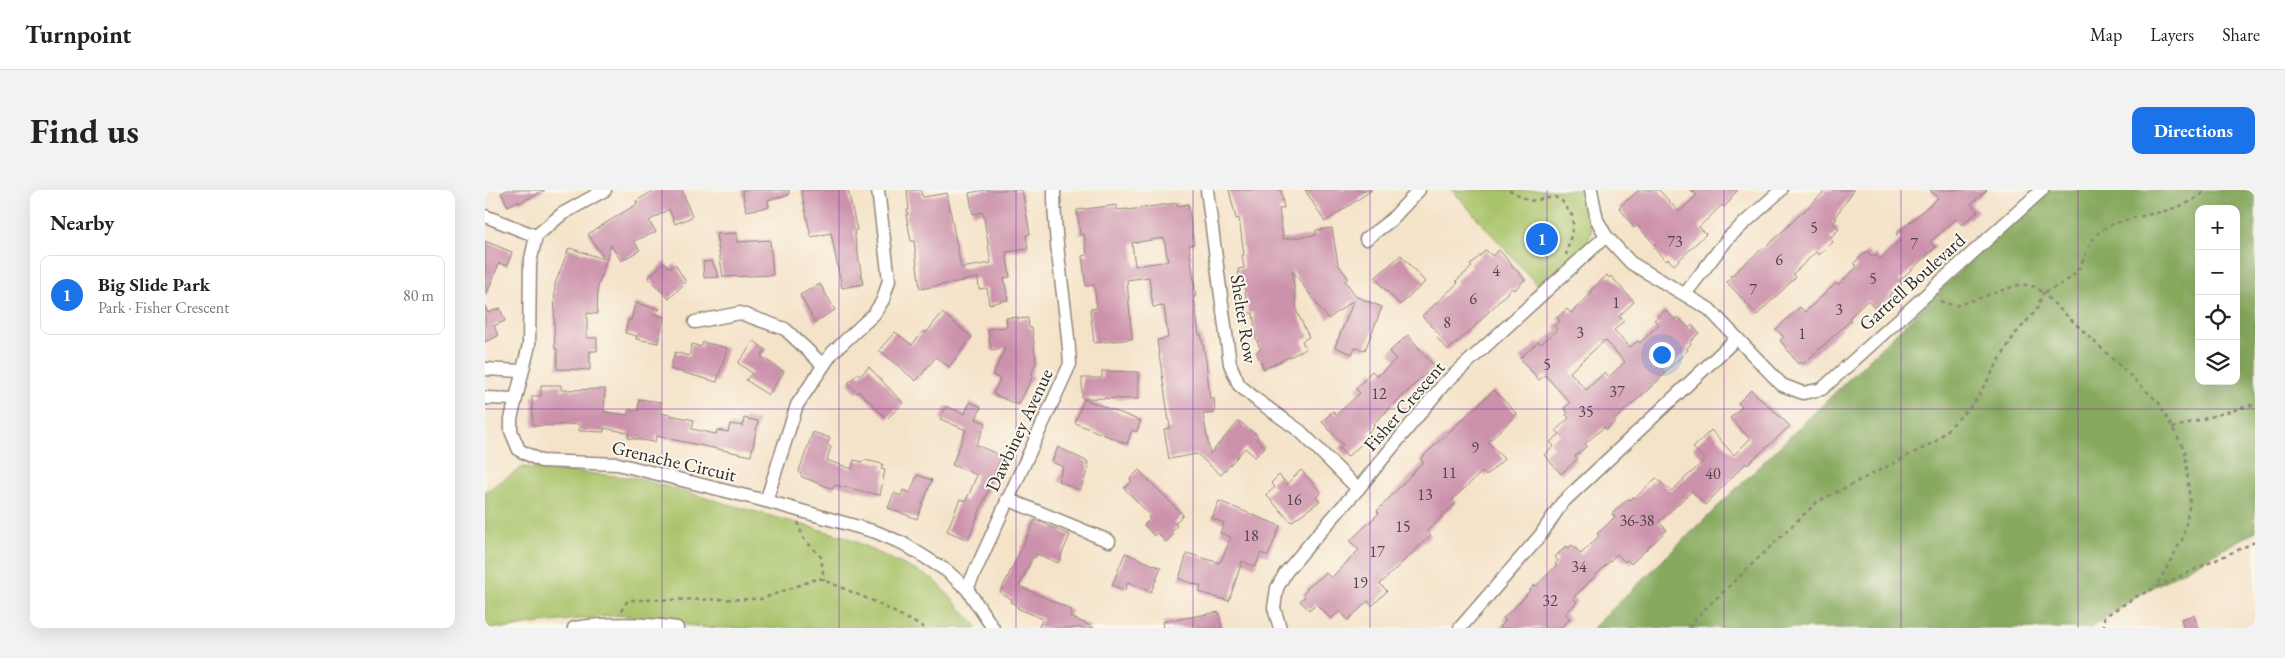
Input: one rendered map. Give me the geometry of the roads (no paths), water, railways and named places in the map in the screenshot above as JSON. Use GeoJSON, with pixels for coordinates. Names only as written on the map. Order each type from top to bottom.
{"type":"FeatureCollection","features":[{"type":"Feature","properties":{"kind":"street"},"geometry":{"type":"LineString","coordinates":[[485,216],[536,236],[562,214],[605,190]]}},
{"type":"Feature","properties":{"kind":"street"},"geometry":{"type":"LineString","coordinates":[[766,501],[797,405],[832,353],[874,314],[883,300],[889,280],[878,190]]}},
{"type":"Feature","properties":{"kind":"street","name":"Dawbiney Avenue"},"geometry":{"type":"LineString","coordinates":[[967,589],[1070,364],[1069,342],[1055,240],[1057,190]]}},
{"type":"Feature","properties":{"kind":"street","name":"Shelter Row"},"geometry":{"type":"LineString","coordinates":[[1207,190],[1230,364],[1239,385],[1300,431],[1358,489]]}},
{"type":"Feature","properties":{"kind":"street"},"geometry":{"type":"LineString","coordinates":[[1366,239],[1391,220],[1419,190]]}},
{"type":"Feature","properties":{"kind":"street"},"geometry":{"type":"LineString","coordinates":[[1460,628],[1540,536],[1562,503],[1737,338],[1709,308],[1631,263],[1606,236],[1597,220],[1591,190]]}},
{"type":"Feature","properties":{"kind":"street"},"geometry":{"type":"LineString","coordinates":[[1685,294],[1729,237],[1781,190]]}},
{"type":"Feature","properties":{"kind":"street","name":"Gartrell Boulevard"},"geometry":{"type":"LineString","coordinates":[[1737,338],[1782,385],[1803,393],[1822,389],[2042,190]]}},
{"type":"Feature","properties":{"kind":"street","name":"Grenache Circuit"},"geometry":{"type":"LineString","coordinates":[[536,236],[530,263],[529,345],[515,399],[511,431],[519,450],[531,458],[541,461],[618,464],[766,501],[876,532],[904,544],[947,571],[967,589],[993,628]]}},
{"type":"Feature","properties":{"kind":"street","name":"Fisher Crescent"},"geometry":{"type":"LineString","coordinates":[[1280,628],[1275,608],[1277,588],[1286,572],[1358,489],[1444,384],[1606,236]]}},
{"type":"Feature","properties":{"kind":"street"},"geometry":{"type":"LineString","coordinates":[[695,322],[740,313],[785,329],[823,365]]}},
{"type":"Feature","properties":{"kind":"street"},"geometry":{"type":"LineString","coordinates":[[485,369],[521,371]]}},
{"type":"Feature","properties":{"kind":"street"},"geometry":{"type":"LineString","coordinates":[[485,398],[515,399]]}},
{"type":"Feature","properties":{"kind":"street"},"geometry":{"type":"LineString","coordinates":[[1007,499],[1109,541]]}},
{"type":"Feature","properties":{"kind":"street"},"geometry":{"type":"LineString","coordinates":[[574,628],[609,623],[634,623],[677,628]]}},
{"type":"Feature","properties":{"kind":"place","name":"Big Slide Park"},"geometry":{"type":"Point","coordinates":[1542,239]}}]}
